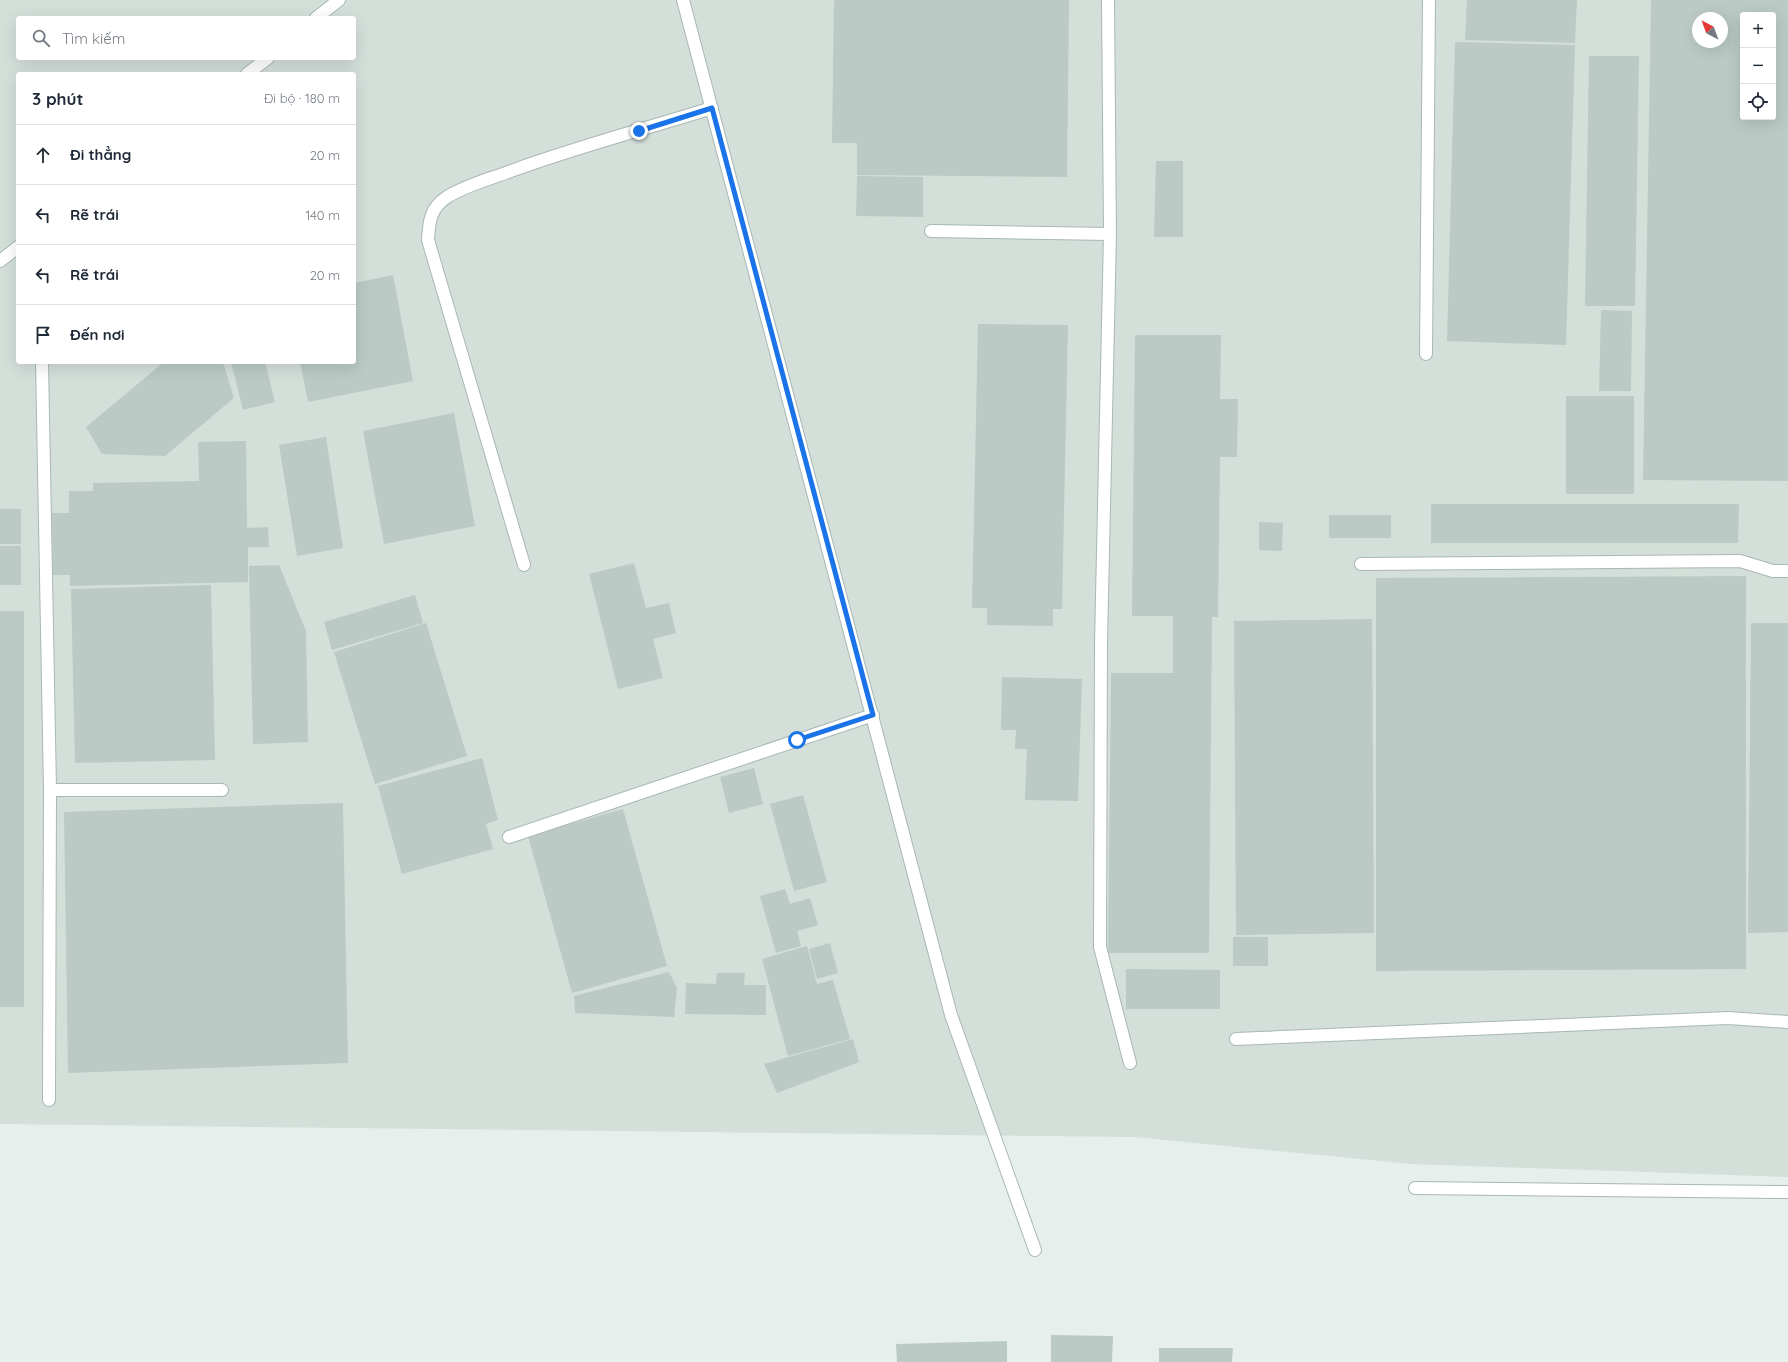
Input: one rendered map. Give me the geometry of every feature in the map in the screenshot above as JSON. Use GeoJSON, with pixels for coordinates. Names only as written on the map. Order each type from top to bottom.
{"type":"FeatureCollection","features":[{"type":"Feature","properties":{"kind":"street"},"geometry":{"type":"LineString","coordinates":[[318,16],[338,0]]}},
{"type":"Feature","properties":{"kind":"street"},"geometry":{"type":"LineString","coordinates":[[683,0],[951,1015],[1035,1250]]}},
{"type":"Feature","properties":{"kind":"street"},"geometry":{"type":"LineString","coordinates":[[1108,0],[1110,234],[1101,635],[1100,947],[1130,1063]]}},
{"type":"Feature","properties":{"kind":"street"},"geometry":{"type":"LineString","coordinates":[[1426,354],[1429,0]]}},
{"type":"Feature","properties":{"kind":"street"},"geometry":{"type":"LineString","coordinates":[[250,72],[265,60]]}},
{"type":"Feature","properties":{"kind":"street"},"geometry":{"type":"LineString","coordinates":[[524,565],[428,240],[430,219],[436,207],[446,198],[469,186],[536,162],[712,108]]}},
{"type":"Feature","properties":{"kind":"street"},"geometry":{"type":"LineString","coordinates":[[931,231],[1110,234]]}},
{"type":"Feature","properties":{"kind":"street"},"geometry":{"type":"LineString","coordinates":[[0,260],[16,248]]}},
{"type":"Feature","properties":{"kind":"street"},"geometry":{"type":"LineString","coordinates":[[42,364],[50,790],[49,1100]]}},
{"type":"Feature","properties":{"kind":"street"},"geometry":{"type":"LineString","coordinates":[[1361,564],[1740,561],[1773,571],[1788,571]]}},
{"type":"Feature","properties":{"kind":"street"},"geometry":{"type":"LineString","coordinates":[[509,837],[873,715]]}},
{"type":"Feature","properties":{"kind":"street"},"geometry":{"type":"LineString","coordinates":[[50,790],[222,790]]}},
{"type":"Feature","properties":{"kind":"street"},"geometry":{"type":"LineString","coordinates":[[1236,1039],[1728,1018],[1788,1022]]}},
{"type":"Feature","properties":{"kind":"street"},"geometry":{"type":"LineString","coordinates":[[1415,1188],[1788,1192]]}},
{"type":"Feature","properties":{"kind":"shaded area"},"geometry":{"type":"Polygon","coordinates":[[[0,0],[1788,0],[1788,1177],[1412,1164],[1134,1137],[0,1124],[0,0]]]}},
{"type":"Feature","properties":{"kind":"building"},"geometry":{"type":"Polygon","coordinates":[[[834,0],[1069,0],[1067,177],[857,175],[857,143],[832,143],[834,0]]]}},
{"type":"Feature","properties":{"kind":"building"},"geometry":{"type":"Polygon","coordinates":[[[1467,0],[1577,0],[1575,43],[1465,40],[1467,0]]]}},
{"type":"Feature","properties":{"kind":"building"},"geometry":{"type":"Polygon","coordinates":[[[1651,0],[1788,0],[1788,481],[1643,480],[1651,0]]]}},
{"type":"Feature","properties":{"kind":"building"},"geometry":{"type":"Polygon","coordinates":[[[1455,42],[1575,45],[1566,345],[1447,341],[1455,42]]]}},
{"type":"Feature","properties":{"kind":"building"},"geometry":{"type":"Polygon","coordinates":[[[1589,56],[1639,56],[1635,306],[1585,306],[1589,56]]]}},
{"type":"Feature","properties":{"kind":"building"},"geometry":{"type":"Polygon","coordinates":[[[1156,161],[1183,161],[1183,237],[1154,237],[1156,161]]]}},
{"type":"Feature","properties":{"kind":"building"},"geometry":{"type":"Polygon","coordinates":[[[857,176],[923,177],[923,217],[856,216],[857,176]]]}},
{"type":"Feature","properties":{"kind":"building"},"geometry":{"type":"Polygon","coordinates":[[[393,275],[413,381],[308,402],[300,364],[356,364],[356,283],[393,275]]]}},
{"type":"Feature","properties":{"kind":"building"},"geometry":{"type":"Polygon","coordinates":[[[1601,310],[1632,311],[1631,391],[1599,391],[1601,310]]]}},
{"type":"Feature","properties":{"kind":"building"},"geometry":{"type":"Polygon","coordinates":[[[978,324],[1068,325],[1062,609],[1053,609],[1053,626],[987,625],[987,608],[972,608],[978,324]]]}},
{"type":"Feature","properties":{"kind":"building"},"geometry":{"type":"Polygon","coordinates":[[[1135,335],[1221,335],[1220,399],[1238,399],[1237,457],[1220,457],[1218,617],[1212,617],[1209,953],[1108,953],[1111,673],[1173,673],[1173,616],[1132,616],[1135,335]]]}},
{"type":"Feature","properties":{"kind":"building"},"geometry":{"type":"Polygon","coordinates":[[[162,364],[224,364],[234,398],[165,456],[102,454],[86,427],[162,364]]]}},
{"type":"Feature","properties":{"kind":"building"},"geometry":{"type":"Polygon","coordinates":[[[232,364],[266,364],[275,402],[243,410],[232,364]]]}},
{"type":"Feature","properties":{"kind":"building"},"geometry":{"type":"Polygon","coordinates":[[[1566,396],[1634,396],[1634,494],[1566,494],[1566,396]]]}},
{"type":"Feature","properties":{"kind":"building"},"geometry":{"type":"Polygon","coordinates":[[[454,413],[475,526],[384,544],[363,431],[454,413]]]}},
{"type":"Feature","properties":{"kind":"building"},"geometry":{"type":"Polygon","coordinates":[[[326,437],[343,548],[297,556],[279,445],[326,437]]]}},
{"type":"Feature","properties":{"kind":"building"},"geometry":{"type":"Polygon","coordinates":[[[246,441],[247,528],[268,527],[269,547],[248,547],[248,582],[70,586],[70,575],[53,575],[52,513],[69,513],[69,491],[93,491],[93,483],[199,481],[198,442],[246,441]]]}},
{"type":"Feature","properties":{"kind":"building"},"geometry":{"type":"Polygon","coordinates":[[[1431,504],[1739,504],[1738,543],[1431,543],[1431,504]]]}},
{"type":"Feature","properties":{"kind":"building"},"geometry":{"type":"Polygon","coordinates":[[[0,509],[21,509],[21,544],[0,544],[0,509]]]}},
{"type":"Feature","properties":{"kind":"building"},"geometry":{"type":"Polygon","coordinates":[[[1329,515],[1391,515],[1391,538],[1329,538],[1329,515]]]}},
{"type":"Feature","properties":{"kind":"building"},"geometry":{"type":"Polygon","coordinates":[[[1259,522],[1283,523],[1282,551],[1259,550],[1259,522]]]}},
{"type":"Feature","properties":{"kind":"building"},"geometry":{"type":"Polygon","coordinates":[[[0,546],[21,546],[21,585],[0,585],[0,546]]]}},
{"type":"Feature","properties":{"kind":"building"},"geometry":{"type":"Polygon","coordinates":[[[634,563],[646,608],[669,603],[676,633],[653,639],[663,678],[618,689],[589,574],[634,563]]]}},
{"type":"Feature","properties":{"kind":"building"},"geometry":{"type":"Polygon","coordinates":[[[279,565],[306,631],[308,742],[253,744],[249,566],[279,565]]]}},
{"type":"Feature","properties":{"kind":"building"},"geometry":{"type":"Polygon","coordinates":[[[1746,576],[1746,969],[1376,971],[1376,578],[1746,576]]]}},
{"type":"Feature","properties":{"kind":"building"},"geometry":{"type":"Polygon","coordinates":[[[211,585],[215,760],[75,763],[71,589],[211,585]]]}},
{"type":"Feature","properties":{"kind":"building"},"geometry":{"type":"Polygon","coordinates":[[[415,595],[423,623],[332,650],[324,622],[415,595]]]}},
{"type":"Feature","properties":{"kind":"building"},"geometry":{"type":"Polygon","coordinates":[[[0,611],[24,611],[24,1007],[0,1007],[0,611]]]}},
{"type":"Feature","properties":{"kind":"building"},"geometry":{"type":"Polygon","coordinates":[[[1372,619],[1374,933],[1236,935],[1234,621],[1372,619]]]}},
{"type":"Feature","properties":{"kind":"building"},"geometry":{"type":"Polygon","coordinates":[[[426,623],[467,756],[375,784],[334,652],[426,623]]]}},
{"type":"Feature","properties":{"kind":"building"},"geometry":{"type":"Polygon","coordinates":[[[1751,623],[1788,623],[1788,932],[1748,933],[1751,623]]]}},
{"type":"Feature","properties":{"kind":"building"},"geometry":{"type":"Polygon","coordinates":[[[1002,677],[1082,679],[1078,801],[1025,800],[1027,749],[1015,749],[1016,730],[1001,730],[1002,677]]]}},
{"type":"Feature","properties":{"kind":"building"},"geometry":{"type":"Polygon","coordinates":[[[482,758],[498,820],[486,824],[493,849],[402,874],[378,786],[482,758]]]}},
{"type":"Feature","properties":{"kind":"building"},"geometry":{"type":"Polygon","coordinates":[[[754,768],[763,804],[729,813],[720,777],[754,768]]]}},
{"type":"Feature","properties":{"kind":"building"},"geometry":{"type":"Polygon","coordinates":[[[803,795],[827,882],[794,891],[770,804],[803,795]]]}},
{"type":"Feature","properties":{"kind":"building"},"geometry":{"type":"Polygon","coordinates":[[[343,803],[348,1063],[68,1073],[64,812],[343,803]]]}},
{"type":"Feature","properties":{"kind":"building"},"geometry":{"type":"Polygon","coordinates":[[[623,809],[667,966],[572,993],[528,836],[623,809]]]}},
{"type":"Feature","properties":{"kind":"building"},"geometry":{"type":"Polygon","coordinates":[[[785,889],[790,904],[810,898],[818,925],[797,931],[801,946],[776,953],[760,896],[785,889]]]}},
{"type":"Feature","properties":{"kind":"building"},"geometry":{"type":"Polygon","coordinates":[[[1233,937],[1268,937],[1268,966],[1233,966],[1233,937]]]}},
{"type":"Feature","properties":{"kind":"building"},"geometry":{"type":"Polygon","coordinates":[[[830,943],[838,973],[817,979],[809,949],[830,943]]]}},
{"type":"Feature","properties":{"kind":"building"},"geometry":{"type":"Polygon","coordinates":[[[807,946],[817,984],[833,980],[850,1039],[788,1056],[762,959],[807,946]]]}},
{"type":"Feature","properties":{"kind":"building"},"geometry":{"type":"Polygon","coordinates":[[[1126,969],[1220,970],[1220,1009],[1126,1009],[1126,969]]]}},
{"type":"Feature","properties":{"kind":"building"},"geometry":{"type":"Polygon","coordinates":[[[669,972],[677,988],[674,1017],[575,1013],[574,996],[669,972]]]}},
{"type":"Feature","properties":{"kind":"building"},"geometry":{"type":"Polygon","coordinates":[[[717,973],[745,973],[744,985],[766,985],[766,1015],[685,1014],[686,983],[716,984],[717,973]]]}},
{"type":"Feature","properties":{"kind":"building"},"geometry":{"type":"Polygon","coordinates":[[[853,1039],[859,1062],[777,1093],[764,1064],[853,1039]]]}},
{"type":"Feature","properties":{"kind":"building"},"geometry":{"type":"Polygon","coordinates":[[[1051,1335],[1113,1336],[1112,1362],[1051,1362],[1051,1335]]]}},
{"type":"Feature","properties":{"kind":"building"},"geometry":{"type":"Polygon","coordinates":[[[1007,1341],[1007,1362],[897,1362],[896,1344],[1007,1341]]]}},
{"type":"Feature","properties":{"kind":"building"},"geometry":{"type":"Polygon","coordinates":[[[1159,1348],[1233,1348],[1232,1362],[1159,1362],[1159,1348]]]}},
{"type":"Feature","properties":{"kind":"route"},"geometry":{"type":"LineString","coordinates":[[639,131],[712,108],[873,715],[797,740]]}}]}
